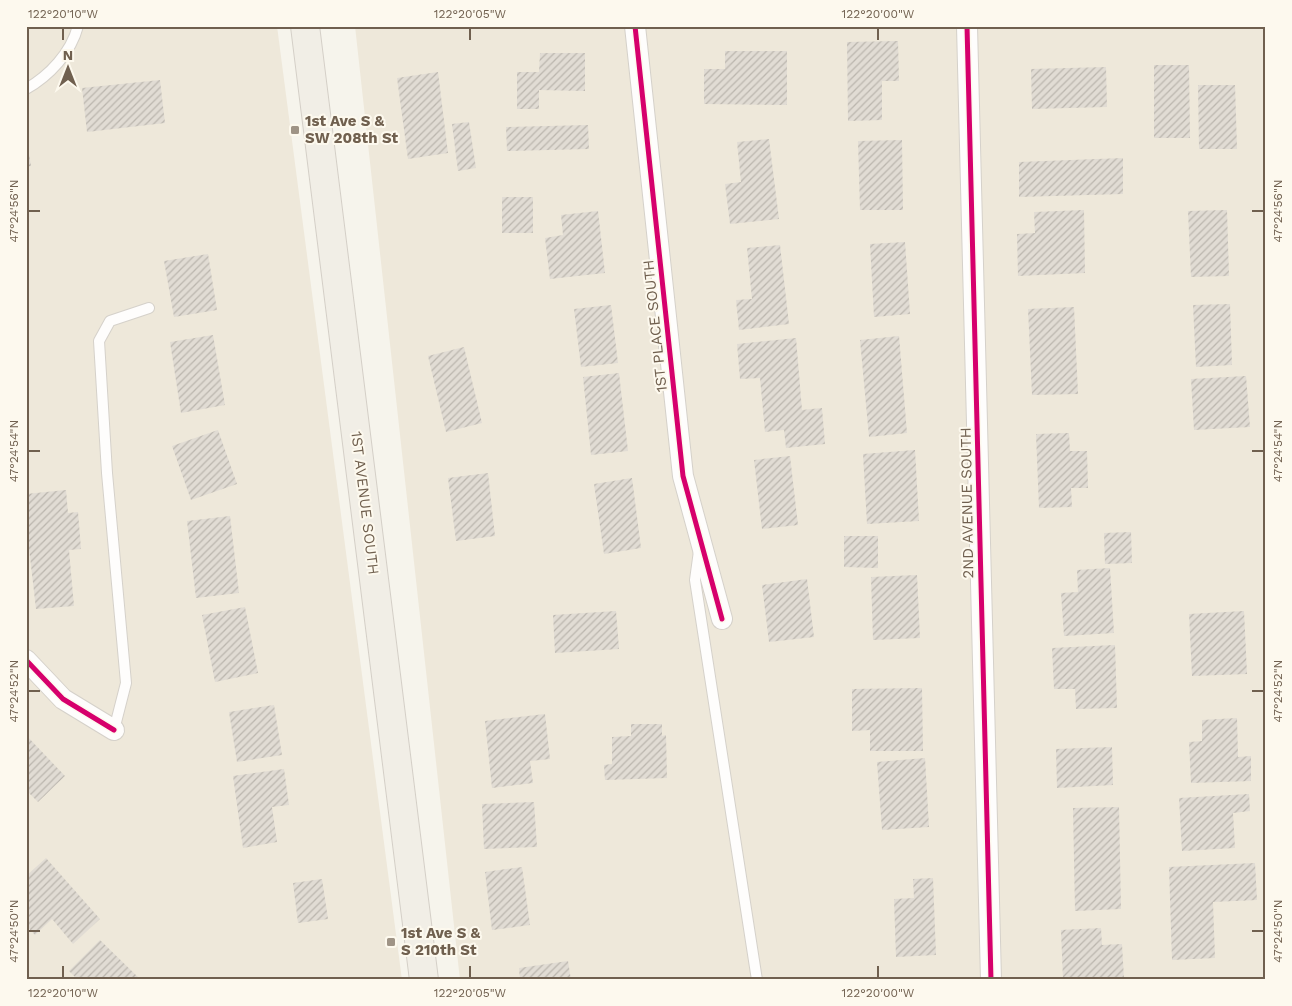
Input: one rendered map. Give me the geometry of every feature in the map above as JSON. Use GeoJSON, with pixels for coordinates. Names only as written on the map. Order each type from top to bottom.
{"type":"FeatureCollection","features":[{"type":"Feature","properties":{"kind":"main road","name":"1ST AVENUE SOUTH"},"geometry":{"type":"LineString","coordinates":[[305,26],[424,980]]}},
{"type":"Feature","properties":{"kind":"street","name":"1ST PLACE SOUTH"},"geometry":{"type":"LineString","coordinates":[[635,26],[684,476],[722,619]]}},
{"type":"Feature","properties":{"kind":"street","name":"2ND AVENUE SOUTH"},"geometry":{"type":"LineString","coordinates":[[967,26],[992,980]]}},
{"type":"Feature","properties":{"kind":"street"},"geometry":{"type":"LineString","coordinates":[[26,660],[63,699],[114,730]]}},
{"type":"Feature","properties":{"kind":"lane"},"geometry":{"type":"LineString","coordinates":[[26,90],[39,82],[62,59],[76,35],[78,26]]}},
{"type":"Feature","properties":{"kind":"lane"},"geometry":{"type":"LineString","coordinates":[[114,730],[126,683],[99,341],[110,321],[149,308]]}},
{"type":"Feature","properties":{"kind":"lane"},"geometry":{"type":"LineString","coordinates":[[701,540],[695,580],[758,980]]}},
{"type":"Feature","properties":{"kind":"shaded area"},"geometry":{"type":"Polygon","coordinates":[[[26,26],[277,26],[402,980],[26,980],[26,26]]]}},
{"type":"Feature","properties":{"kind":"shaded area"},"geometry":{"type":"Polygon","coordinates":[[[355,26],[1266,26],[1266,980],[460,980],[355,26]]]}},
{"type":"Feature","properties":{"kind":"building"},"geometry":{"type":"Polygon","coordinates":[[[898,41],[899,81],[882,81],[882,120],[848,121],[847,42],[898,41]]]}},
{"type":"Feature","properties":{"kind":"building"},"geometry":{"type":"Polygon","coordinates":[[[725,51],[787,51],[787,105],[704,104],[704,69],[725,69],[725,51]]]}},
{"type":"Feature","properties":{"kind":"building"},"geometry":{"type":"Polygon","coordinates":[[[540,53],[585,53],[585,91],[539,90],[539,109],[517,109],[517,72],[539,72],[540,53]]]}},
{"type":"Feature","properties":{"kind":"building"},"geometry":{"type":"Polygon","coordinates":[[[1154,65],[1189,65],[1190,138],[1154,138],[1154,65]]]}},
{"type":"Feature","properties":{"kind":"building"},"geometry":{"type":"Polygon","coordinates":[[[1106,67],[1107,107],[1032,109],[1031,69],[1106,67]]]}},
{"type":"Feature","properties":{"kind":"building"},"geometry":{"type":"Polygon","coordinates":[[[438,72],[448,153],[408,159],[397,78],[438,72]]]}},
{"type":"Feature","properties":{"kind":"building"},"geometry":{"type":"Polygon","coordinates":[[[160,80],[165,123],[87,132],[82,88],[160,80]]]}},
{"type":"Feature","properties":{"kind":"building"},"geometry":{"type":"Polygon","coordinates":[[[1198,85],[1235,85],[1237,149],[1199,149],[1198,85]]]}},
{"type":"Feature","properties":{"kind":"building"},"geometry":{"type":"Polygon","coordinates":[[[469,122],[476,168],[458,171],[452,124],[469,122]]]}},
{"type":"Feature","properties":{"kind":"building"},"geometry":{"type":"Polygon","coordinates":[[[588,125],[589,149],[507,151],[506,127],[588,125]]]}},
{"type":"Feature","properties":{"kind":"building"},"geometry":{"type":"Polygon","coordinates":[[[769,139],[779,219],[730,224],[725,184],[741,182],[737,142],[769,139]]]}},
{"type":"Feature","properties":{"kind":"building"},"geometry":{"type":"Polygon","coordinates":[[[902,140],[903,210],[860,210],[858,141],[902,140]]]}},
{"type":"Feature","properties":{"kind":"building"},"geometry":{"type":"Polygon","coordinates":[[[26,143],[31,166],[26,167],[26,143]]]}},
{"type":"Feature","properties":{"kind":"building"},"geometry":{"type":"Polygon","coordinates":[[[1123,158],[1123,194],[1019,197],[1019,162],[1123,158]]]}},
{"type":"Feature","properties":{"kind":"building"},"geometry":{"type":"Polygon","coordinates":[[[502,197],[533,197],[533,233],[502,233],[502,197]]]}},
{"type":"Feature","properties":{"kind":"building"},"geometry":{"type":"Polygon","coordinates":[[[1084,210],[1085,273],[1018,276],[1017,234],[1035,233],[1034,212],[1084,210]]]}},
{"type":"Feature","properties":{"kind":"building"},"geometry":{"type":"Polygon","coordinates":[[[1227,210],[1229,276],[1191,277],[1188,211],[1227,210]]]}},
{"type":"Feature","properties":{"kind":"building"},"geometry":{"type":"Polygon","coordinates":[[[598,211],[605,273],[550,279],[545,238],[563,235],[561,215],[598,211]]]}},
{"type":"Feature","properties":{"kind":"building"},"geometry":{"type":"Polygon","coordinates":[[[905,242],[910,314],[874,317],[870,244],[905,242]]]}},
{"type":"Feature","properties":{"kind":"building"},"geometry":{"type":"Polygon","coordinates":[[[780,245],[789,324],[739,330],[736,300],[752,299],[747,248],[780,245]]]}},
{"type":"Feature","properties":{"kind":"building"},"geometry":{"type":"Polygon","coordinates":[[[208,254],[217,310],[174,317],[164,261],[208,254]]]}},
{"type":"Feature","properties":{"kind":"building"},"geometry":{"type":"Polygon","coordinates":[[[1230,304],[1232,365],[1196,367],[1193,305],[1230,304]]]}},
{"type":"Feature","properties":{"kind":"building"},"geometry":{"type":"Polygon","coordinates":[[[611,305],[618,363],[581,367],[574,309],[611,305]]]}},
{"type":"Feature","properties":{"kind":"building"},"geometry":{"type":"Polygon","coordinates":[[[1074,307],[1078,394],[1032,395],[1028,309],[1074,307]]]}},
{"type":"Feature","properties":{"kind":"building"},"geometry":{"type":"Polygon","coordinates":[[[213,335],[225,405],[181,413],[170,342],[213,335]]]}},
{"type":"Feature","properties":{"kind":"building"},"geometry":{"type":"Polygon","coordinates":[[[899,336],[907,433],[869,437],[860,340],[899,336]]]}},
{"type":"Feature","properties":{"kind":"building"},"geometry":{"type":"Polygon","coordinates":[[[796,338],[802,410],[822,408],[825,444],[786,448],[784,430],[765,432],[760,378],[740,379],[737,344],[796,338]]]}},
{"type":"Feature","properties":{"kind":"building"},"geometry":{"type":"Polygon","coordinates":[[[464,347],[482,423],[446,432],[428,356],[464,347]]]}},
{"type":"Feature","properties":{"kind":"building"},"geometry":{"type":"Polygon","coordinates":[[[619,373],[628,451],[591,455],[583,377],[619,373]]]}},
{"type":"Feature","properties":{"kind":"building"},"geometry":{"type":"Polygon","coordinates":[[[1246,376],[1250,427],[1194,430],[1191,379],[1246,376]]]}},
{"type":"Feature","properties":{"kind":"building"},"geometry":{"type":"Polygon","coordinates":[[[218,430],[237,484],[191,500],[172,446],[218,430]]]}},
{"type":"Feature","properties":{"kind":"building"},"geometry":{"type":"Polygon","coordinates":[[[1069,433],[1070,451],[1087,451],[1088,488],[1071,488],[1072,507],[1039,508],[1036,434],[1069,433]]]}},
{"type":"Feature","properties":{"kind":"building"},"geometry":{"type":"Polygon","coordinates":[[[915,450],[919,521],[867,524],[863,454],[915,450]]]}},
{"type":"Feature","properties":{"kind":"building"},"geometry":{"type":"Polygon","coordinates":[[[790,456],[798,525],[762,529],[754,460],[790,456]]]}},
{"type":"Feature","properties":{"kind":"building"},"geometry":{"type":"Polygon","coordinates":[[[488,473],[495,536],[456,541],[448,478],[488,473]]]}},
{"type":"Feature","properties":{"kind":"building"},"geometry":{"type":"Polygon","coordinates":[[[632,478],[641,548],[604,554],[594,484],[632,478]]]}},
{"type":"Feature","properties":{"kind":"building"},"geometry":{"type":"Polygon","coordinates":[[[66,490],[68,513],[78,512],[81,549],[69,550],[74,606],[36,609],[26,522],[26,494],[66,490]]]}},
{"type":"Feature","properties":{"kind":"building"},"geometry":{"type":"Polygon","coordinates":[[[230,516],[239,593],[196,598],[187,521],[230,516]]]}},
{"type":"Feature","properties":{"kind":"building"},"geometry":{"type":"Polygon","coordinates":[[[1131,532],[1132,563],[1105,564],[1104,533],[1131,532]]]}},
{"type":"Feature","properties":{"kind":"building"},"geometry":{"type":"Polygon","coordinates":[[[844,536],[878,536],[878,568],[844,567],[844,536]]]}},
{"type":"Feature","properties":{"kind":"building"},"geometry":{"type":"Polygon","coordinates":[[[1110,568],[1114,633],[1064,636],[1061,593],[1078,592],[1077,570],[1110,568]]]}},
{"type":"Feature","properties":{"kind":"building"},"geometry":{"type":"Polygon","coordinates":[[[917,575],[920,638],[873,640],[871,577],[917,575]]]}},
{"type":"Feature","properties":{"kind":"building"},"geometry":{"type":"Polygon","coordinates":[[[807,579],[814,637],[769,642],[762,585],[807,579]]]}},
{"type":"Feature","properties":{"kind":"building"},"geometry":{"type":"Polygon","coordinates":[[[245,607],[258,673],[215,682],[202,615],[245,607]]]}},
{"type":"Feature","properties":{"kind":"building"},"geometry":{"type":"Polygon","coordinates":[[[616,611],[619,649],[555,653],[553,615],[616,611]]]}},
{"type":"Feature","properties":{"kind":"building"},"geometry":{"type":"Polygon","coordinates":[[[1244,611],[1247,674],[1192,676],[1189,614],[1244,611]]]}},
{"type":"Feature","properties":{"kind":"building"},"geometry":{"type":"Polygon","coordinates":[[[1115,645],[1117,708],[1076,709],[1075,689],[1054,689],[1052,648],[1115,645]]]}},
{"type":"Feature","properties":{"kind":"building"},"geometry":{"type":"Polygon","coordinates":[[[922,688],[923,751],[870,751],[870,730],[852,731],[852,689],[922,688]]]}},
{"type":"Feature","properties":{"kind":"building"},"geometry":{"type":"Polygon","coordinates":[[[274,705],[282,755],[237,762],[229,712],[274,705]]]}},
{"type":"Feature","properties":{"kind":"building"},"geometry":{"type":"Polygon","coordinates":[[[545,714],[550,759],[530,761],[533,783],[492,788],[485,721],[545,714]]]}},
{"type":"Feature","properties":{"kind":"building"},"geometry":{"type":"Polygon","coordinates":[[[1237,718],[1238,757],[1251,756],[1251,781],[1191,783],[1189,742],[1202,741],[1202,720],[1237,718]]]}},
{"type":"Feature","properties":{"kind":"building"},"geometry":{"type":"Polygon","coordinates":[[[631,724],[662,724],[662,736],[666,735],[667,778],[605,780],[604,765],[612,764],[612,737],[631,736],[631,724]]]}},
{"type":"Feature","properties":{"kind":"building"},"geometry":{"type":"Polygon","coordinates":[[[26,735],[65,776],[38,802],[26,790],[26,735]]]}},
{"type":"Feature","properties":{"kind":"building"},"geometry":{"type":"Polygon","coordinates":[[[1112,747],[1113,785],[1057,788],[1056,749],[1112,747]]]}},
{"type":"Feature","properties":{"kind":"building"},"geometry":{"type":"Polygon","coordinates":[[[925,758],[929,827],[882,830],[877,762],[925,758]]]}},
{"type":"Feature","properties":{"kind":"building"},"geometry":{"type":"Polygon","coordinates":[[[284,769],[289,805],[272,807],[277,842],[243,848],[233,776],[284,769]]]}},
{"type":"Feature","properties":{"kind":"building"},"geometry":{"type":"Polygon","coordinates":[[[1249,794],[1250,811],[1233,813],[1235,848],[1182,851],[1179,798],[1249,794]]]}},
{"type":"Feature","properties":{"kind":"building"},"geometry":{"type":"Polygon","coordinates":[[[534,802],[537,847],[484,849],[482,804],[534,802]]]}},
{"type":"Feature","properties":{"kind":"building"},"geometry":{"type":"Polygon","coordinates":[[[1119,807],[1121,909],[1075,911],[1073,808],[1119,807]]]}},
{"type":"Feature","properties":{"kind":"building"},"geometry":{"type":"Polygon","coordinates":[[[46,858],[100,919],[73,944],[52,919],[35,935],[26,925],[26,876],[46,858]]]}},
{"type":"Feature","properties":{"kind":"building"},"geometry":{"type":"Polygon","coordinates":[[[1255,863],[1257,900],[1213,902],[1215,958],[1172,960],[1169,867],[1255,863]]]}},
{"type":"Feature","properties":{"kind":"building"},"geometry":{"type":"Polygon","coordinates":[[[522,867],[530,925],[492,930],[485,872],[522,867]]]}},
{"type":"Feature","properties":{"kind":"building"},"geometry":{"type":"Polygon","coordinates":[[[933,878],[936,955],[896,957],[894,899],[914,898],[913,879],[933,878]]]}},
{"type":"Feature","properties":{"kind":"building"},"geometry":{"type":"Polygon","coordinates":[[[322,879],[328,919],[298,923],[293,883],[322,879]]]}},
{"type":"Feature","properties":{"kind":"building"},"geometry":{"type":"Polygon","coordinates":[[[1101,928],[1102,945],[1122,944],[1124,979],[1063,980],[1061,930],[1101,928]]]}},
{"type":"Feature","properties":{"kind":"building"},"geometry":{"type":"Polygon","coordinates":[[[100,940],[141,980],[78,980],[69,971],[100,940]]]}},
{"type":"Feature","properties":{"kind":"building"},"geometry":{"type":"Polygon","coordinates":[[[568,961],[571,980],[520,980],[519,968],[568,961]]]}},
{"type":"Feature","properties":{"kind":"cycle path"},"geometry":{"type":"LineString","coordinates":[[635,26],[683,476],[722,619]]}},
{"type":"Feature","properties":{"kind":"cycle path"},"geometry":{"type":"LineString","coordinates":[[967,26],[991,980]]}},
{"type":"Feature","properties":{"kind":"cycle path"},"geometry":{"type":"LineString","coordinates":[[26,660],[63,699],[114,730]]}},
{"type":"Feature","properties":{"kind":"place","name":"1st Ave S & SW 208th St"},"geometry":{"type":"Point","coordinates":[295,130]}},
{"type":"Feature","properties":{"kind":"place","name":"1st Ave S & S 210th St"},"geometry":{"type":"Point","coordinates":[391,942]}}]}
